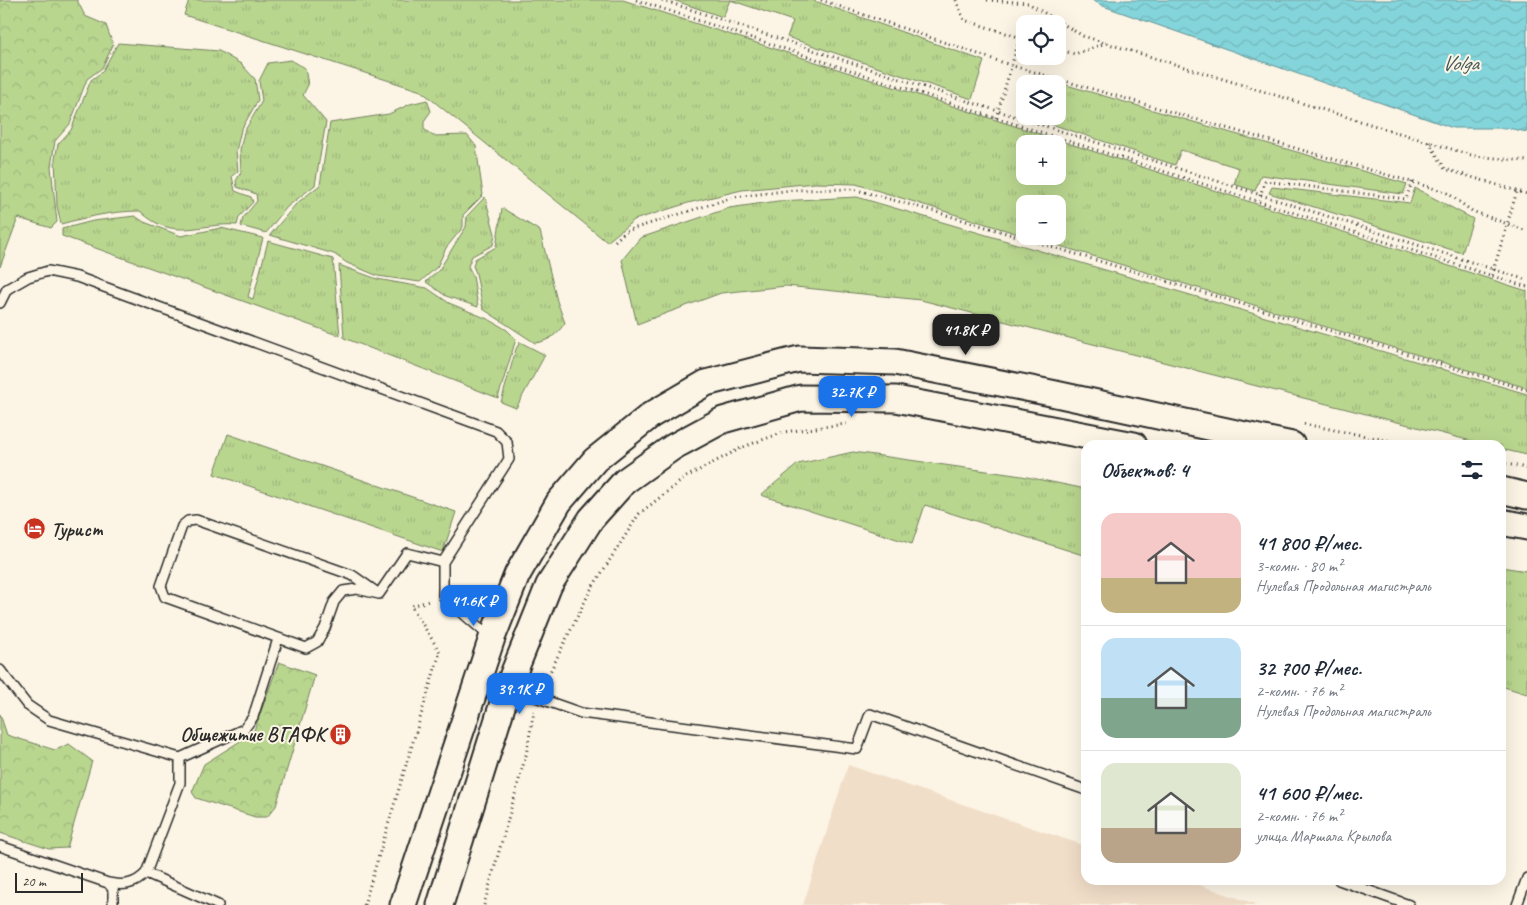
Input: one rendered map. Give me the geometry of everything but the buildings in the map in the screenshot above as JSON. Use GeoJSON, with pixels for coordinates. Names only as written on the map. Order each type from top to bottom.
{"type":"FeatureCollection","features":[{"type":"Feature","properties":{"kind":"main road"},"geometry":{"type":"LineString","coordinates":[[403,905],[492,638],[517,575],[559,502],[595,460],[651,415],[706,383],[799,359],[895,362],[1051,393],[1269,440]]}},
{"type":"Feature","properties":{"kind":"main road"},"geometry":{"type":"LineString","coordinates":[[440,905],[508,687],[549,585],[591,519],[626,482],[673,446],[723,420],[801,398],[896,398],[1109,440]]}},
{"type":"Feature","properties":{"kind":"main road"},"geometry":{"type":"LineString","coordinates":[[1506,491],[1527,496]]}},
{"type":"Feature","properties":{"kind":"main road"},"geometry":{"type":"LineString","coordinates":[[1506,523],[1527,527]]}},
{"type":"Feature","properties":{"kind":"lane"},"geometry":{"type":"LineString","coordinates":[[0,303],[7,289],[28,277],[48,271],[77,276],[496,431],[507,442],[509,459],[443,562],[443,596],[492,638]]}},
{"type":"Feature","properties":{"kind":"lane"},"geometry":{"type":"LineString","coordinates":[[196,520],[352,575],[379,594],[357,589],[343,591],[334,602],[325,628],[317,642],[306,648],[165,597],[161,586],[182,526],[188,521],[196,520]]}},
{"type":"Feature","properties":{"kind":"lane"},"geometry":{"type":"LineString","coordinates":[[379,594],[407,553],[443,562]]}},
{"type":"Feature","properties":{"kind":"lane"},"geometry":{"type":"LineString","coordinates":[[0,670],[27,705],[49,720],[180,758],[244,729],[253,717],[278,639]]}},
{"type":"Feature","properties":{"kind":"lane"},"geometry":{"type":"LineString","coordinates":[[508,687],[537,699],[581,713],[857,749],[870,714],[1081,788]]}},
{"type":"Feature","properties":{"kind":"lane"},"geometry":{"type":"LineString","coordinates":[[0,846],[108,883],[132,884],[139,881],[146,873],[180,783],[180,758]]}},
{"type":"Feature","properties":{"kind":"lane"},"geometry":{"type":"LineString","coordinates":[[146,873],[218,905]]}},
{"type":"Feature","properties":{"kind":"lane"},"geometry":{"type":"LineString","coordinates":[[1517,905],[1527,878]]}},
{"type":"Feature","properties":{"kind":"lane"},"geometry":{"type":"LineString","coordinates":[[108,883],[113,889],[113,905]]}},
{"type":"Feature","properties":{"kind":"lane"},"geometry":{"type":"LineString","coordinates":[[1353,885],[1409,905]]}},
{"type":"Feature","properties":{"kind":"path"},"geometry":{"type":"LineString","coordinates":[[636,0],[996,118],[1527,286]]}},
{"type":"Feature","properties":{"kind":"path"},"geometry":{"type":"LineString","coordinates":[[662,0],[1260,196],[1527,280]]}},
{"type":"Feature","properties":{"kind":"path"},"geometry":{"type":"LineString","coordinates":[[821,0],[1010,65],[1446,192],[1472,211],[1527,231]]}},
{"type":"Feature","properties":{"kind":"path"},"geometry":{"type":"LineString","coordinates":[[956,0],[964,20],[1016,36]]}},
{"type":"Feature","properties":{"kind":"path"},"geometry":{"type":"LineString","coordinates":[[987,0],[1028,3],[1083,36],[1474,156],[1527,161]]}},
{"type":"Feature","properties":{"kind":"path"},"geometry":{"type":"LineString","coordinates":[[1066,52],[1074,54],[1106,43]]}},
{"type":"Feature","properties":{"kind":"path"},"geometry":{"type":"LineString","coordinates":[[996,118],[1016,48]]}},
{"type":"Feature","properties":{"kind":"path"},"geometry":{"type":"LineString","coordinates":[[1429,142],[1445,169],[1527,194]]}},
{"type":"Feature","properties":{"kind":"path"},"geometry":{"type":"LineString","coordinates":[[1258,200],[1265,180],[1406,199],[1412,182]]}},
{"type":"Feature","properties":{"kind":"path"},"geometry":{"type":"LineString","coordinates":[[615,241],[626,231],[734,197],[793,190],[853,189],[1527,390]]}},
{"type":"Feature","properties":{"kind":"path"},"geometry":{"type":"LineString","coordinates":[[1492,276],[1518,191]]}},
{"type":"Feature","properties":{"kind":"path"},"geometry":{"type":"LineString","coordinates":[[484,905],[526,755],[537,699],[590,591],[639,514],[686,477],[743,448],[784,432],[850,424]]}},
{"type":"Feature","properties":{"kind":"path"},"geometry":{"type":"LineString","coordinates":[[1506,464],[1527,468]]}},
{"type":"Feature","properties":{"kind":"path"},"geometry":{"type":"LineString","coordinates":[[364,905],[440,652],[411,606],[443,596]]}},
{"type":"Feature","properties":{"kind":"shaded area"},"geometry":{"type":"Polygon","coordinates":[[[848,765],[1081,844],[1081,885],[1200,885],[1258,905],[803,905],[848,765]]]}},
{"type":"Feature","properties":{"kind":"green space"},"geometry":{"type":"Polygon","coordinates":[[[0,0],[77,0],[85,16],[106,25],[113,45],[102,68],[87,79],[70,124],[55,141],[51,167],[57,222],[51,228],[18,218],[0,267],[0,0]]]}},
{"type":"Feature","properties":{"kind":"green space"},"geometry":{"type":"Polygon","coordinates":[[[189,0],[623,0],[1042,135],[1016,135],[1016,185],[1066,185],[1066,143],[1527,291],[1527,388],[1057,245],[1066,245],[1066,195],[1016,195],[1016,233],[856,184],[815,183],[742,190],[688,203],[634,220],[607,242],[421,91],[184,15],[189,0]]]}},
{"type":"Feature","properties":{"kind":"green space"},"geometry":{"type":"Polygon","coordinates":[[[673,0],[730,0],[723,17],[673,0]]]}},
{"type":"Feature","properties":{"kind":"green space"},"geometry":{"type":"Polygon","coordinates":[[[730,0],[812,0],[984,61],[972,99],[787,37],[793,21],[730,0]]]}},
{"type":"Feature","properties":{"kind":"green space"},"geometry":{"type":"Polygon","coordinates":[[[118,43],[219,51],[241,64],[255,79],[258,100],[241,130],[236,151],[238,171],[232,176],[235,191],[251,197],[253,202],[239,217],[237,225],[176,229],[152,221],[140,211],[100,215],[61,224],[57,206],[55,159],[58,144],[71,130],[91,80],[102,72],[118,43]]]}},
{"type":"Feature","properties":{"kind":"green space"},"geometry":{"type":"Polygon","coordinates":[[[291,60],[305,68],[308,85],[303,95],[326,122],[315,185],[287,207],[266,233],[241,226],[243,218],[257,201],[256,194],[237,187],[236,181],[241,172],[240,150],[244,132],[262,101],[259,81],[268,63],[291,60]]]}},
{"type":"Feature","properties":{"kind":"green space"},"geometry":{"type":"Polygon","coordinates":[[[1066,85],[1407,184],[1403,194],[1261,175],[1255,191],[1234,184],[1239,168],[1181,150],[1175,165],[1054,125],[1066,125],[1066,85]]]}},
{"type":"Feature","properties":{"kind":"green space"},"geometry":{"type":"Polygon","coordinates":[[[427,100],[431,111],[424,121],[424,129],[433,136],[467,135],[476,146],[483,195],[463,215],[463,227],[446,248],[437,267],[420,282],[378,276],[347,263],[334,254],[270,235],[296,204],[320,185],[330,123],[389,114],[410,104],[427,100]]]}},
{"type":"Feature","properties":{"kind":"green space"},"geometry":{"type":"Polygon","coordinates":[[[1272,187],[1410,203],[1415,188],[1473,219],[1462,253],[1269,193],[1272,187]]]}},
{"type":"Feature","properties":{"kind":"green space"},"geometry":{"type":"Polygon","coordinates":[[[485,197],[495,234],[493,245],[472,256],[468,266],[473,276],[478,307],[446,296],[426,282],[439,270],[466,227],[467,216],[485,197]]]}},
{"type":"Feature","properties":{"kind":"green space"},"geometry":{"type":"Polygon","coordinates":[[[857,197],[1527,394],[1527,455],[1506,450],[1506,440],[1467,440],[921,300],[786,286],[721,293],[637,324],[622,260],[640,238],[729,208],[778,201],[857,197]]]}},
{"type":"Feature","properties":{"kind":"green space"},"geometry":{"type":"Polygon","coordinates":[[[502,208],[540,231],[557,301],[565,323],[553,336],[545,341],[535,343],[483,309],[473,266],[475,259],[496,247],[502,208]]]}},
{"type":"Feature","properties":{"kind":"green space"},"geometry":{"type":"Polygon","coordinates":[[[135,216],[144,222],[181,236],[221,228],[263,238],[248,297],[253,299],[268,241],[333,259],[340,336],[62,236],[62,229],[93,221],[135,216]]]}},
{"type":"Feature","properties":{"kind":"green space"},"geometry":{"type":"Polygon","coordinates":[[[339,265],[377,279],[427,288],[449,303],[490,320],[507,330],[516,339],[498,398],[344,338],[339,265]]]}},
{"type":"Feature","properties":{"kind":"green space"},"geometry":{"type":"Polygon","coordinates":[[[520,342],[545,355],[516,408],[501,402],[516,349],[520,342]]]}},
{"type":"Feature","properties":{"kind":"green space"},"geometry":{"type":"Polygon","coordinates":[[[228,434],[456,512],[443,552],[214,474],[228,434]]]}},
{"type":"Feature","properties":{"kind":"green space"},"geometry":{"type":"Polygon","coordinates":[[[853,452],[1022,476],[1081,488],[1081,554],[925,505],[912,544],[761,495],[798,464],[853,452]]]}},
{"type":"Feature","properties":{"kind":"green space"},"geometry":{"type":"Polygon","coordinates":[[[1506,568],[1527,571],[1527,694],[1506,688],[1506,568]]]}},
{"type":"Feature","properties":{"kind":"green space"},"geometry":{"type":"Polygon","coordinates":[[[279,662],[315,675],[276,806],[267,817],[255,817],[196,798],[192,792],[204,764],[253,733],[279,662]]]}},
{"type":"Feature","properties":{"kind":"green space"},"geometry":{"type":"Polygon","coordinates":[[[0,714],[7,735],[55,750],[69,744],[92,761],[67,848],[49,849],[0,833],[0,714]]]}},
{"type":"Feature","properties":{"kind":"water","name":"Volga"},"geometry":{"type":"Polygon","coordinates":[[[1092,0],[1527,0],[1527,132],[1508,128],[1453,128],[1103,6],[1092,0]]]}},
{"type":"Feature","properties":{"kind":"place","name":"Турист"},"geometry":{"type":"Point","coordinates":[35,529]}},
{"type":"Feature","properties":{"kind":"place","name":"Общежитие ВГАФК"},"geometry":{"type":"Point","coordinates":[341,734]}}]}
